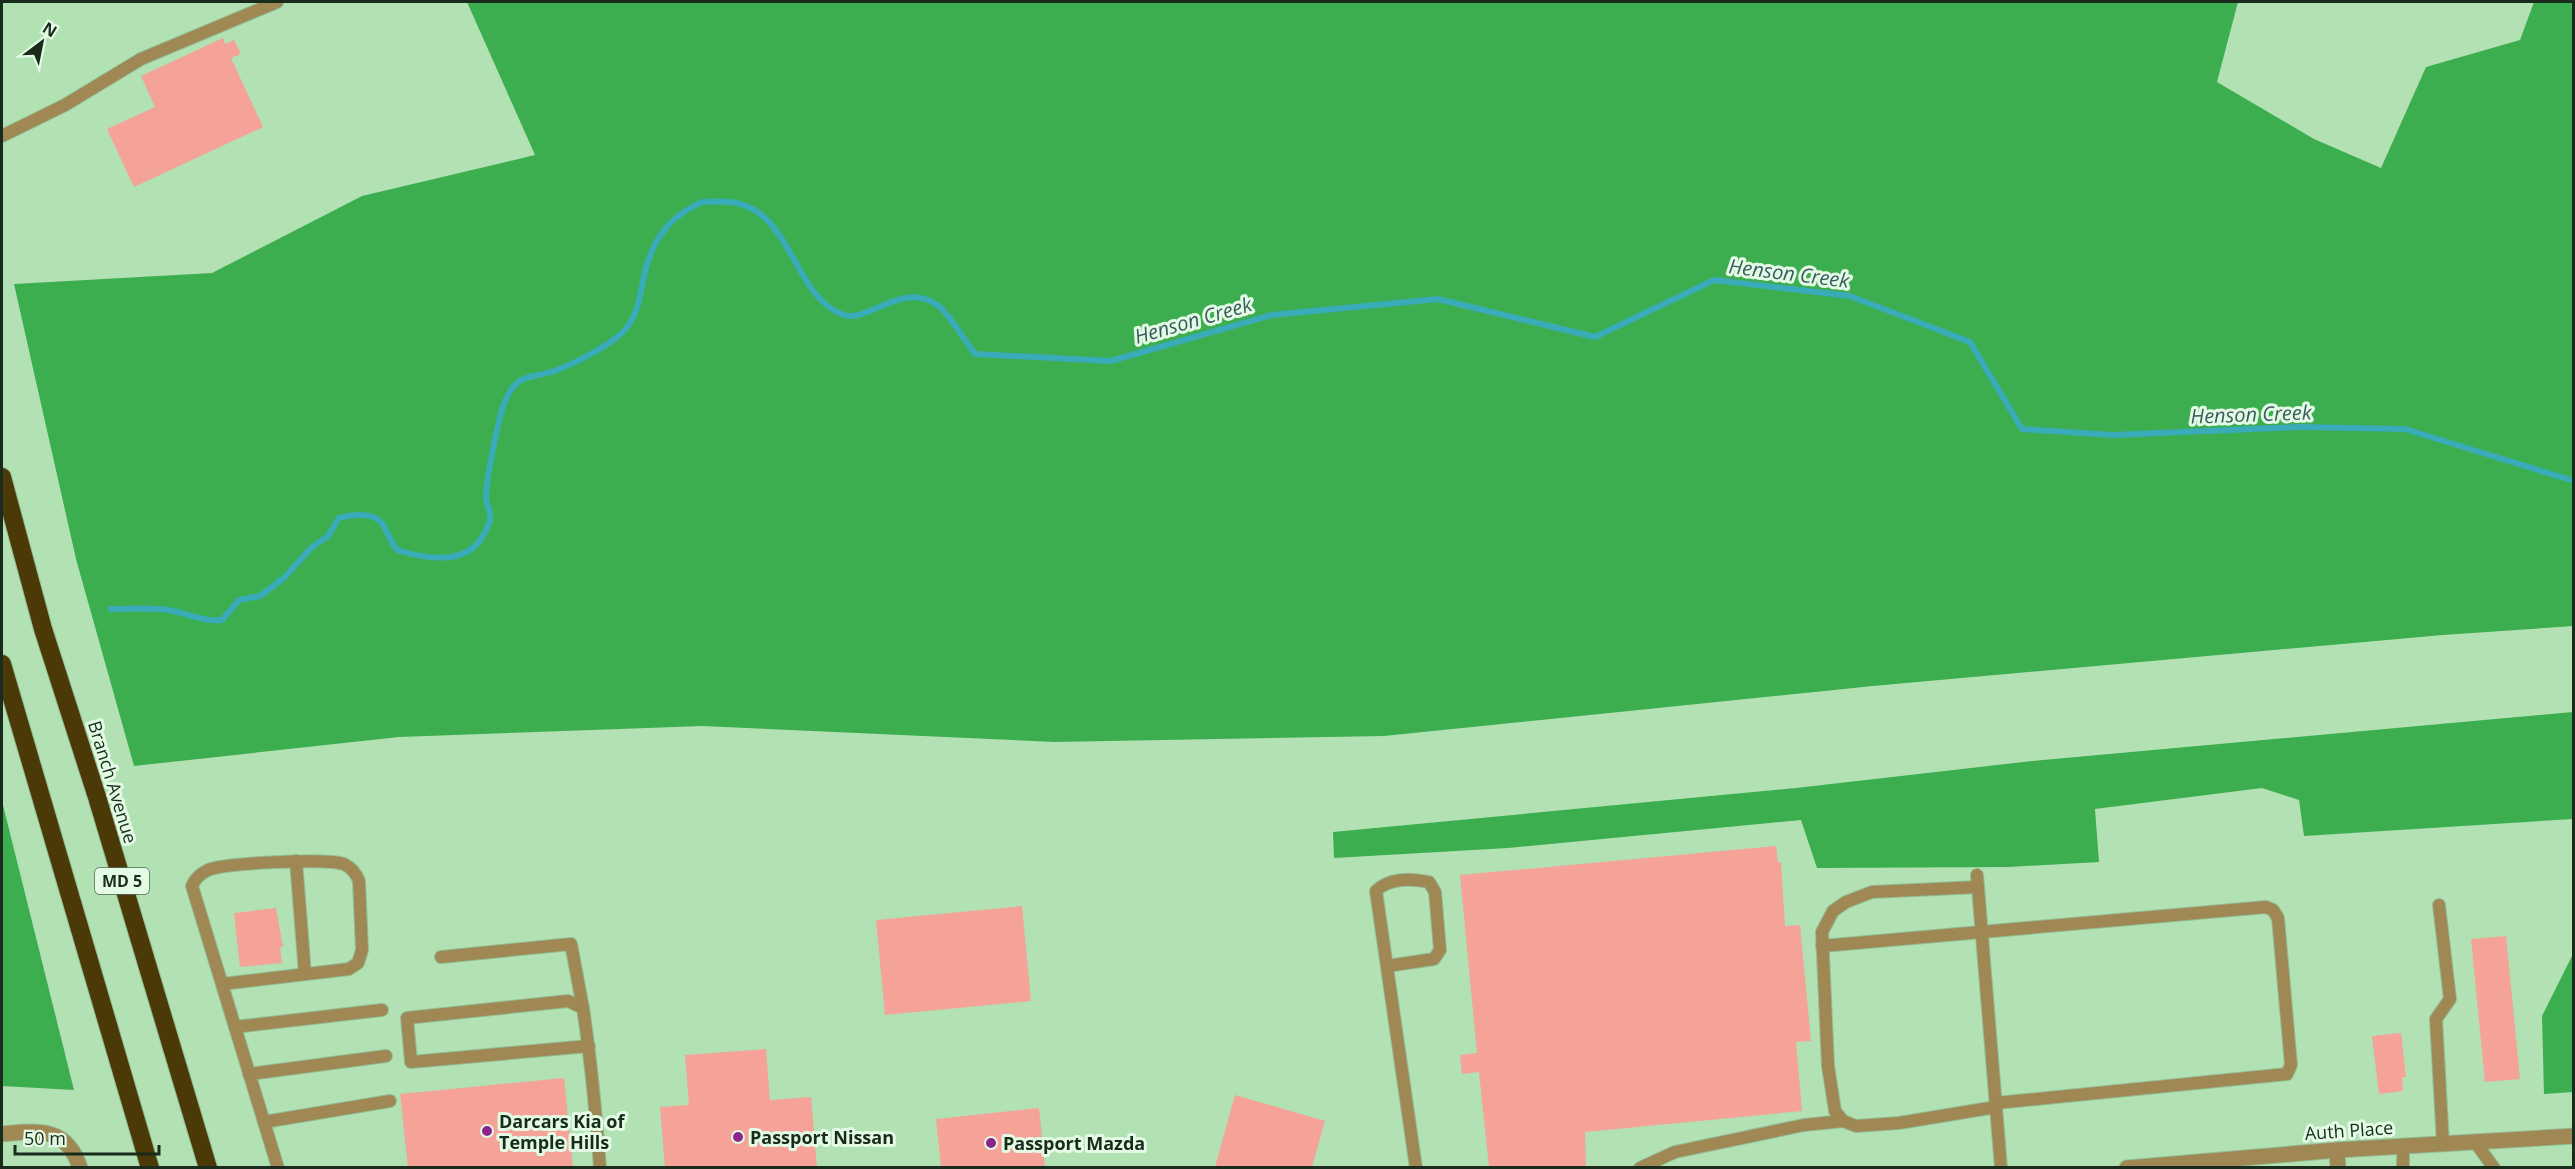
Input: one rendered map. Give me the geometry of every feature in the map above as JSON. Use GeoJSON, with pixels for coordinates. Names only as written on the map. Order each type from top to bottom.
{"type":"FeatureCollection","features":[{"type":"Feature","properties":{"kind":"highway","name":"Branch Avenue"},"geometry":{"type":"LineString","coordinates":[[2,477],[43,629],[97,797],[208,1167]]}},
{"type":"Feature","properties":{"kind":"highway","name":"MD 5"},"geometry":{"type":"LineString","coordinates":[[2,664],[150,1167]]}},
{"type":"Feature","properties":{"kind":"street"},"geometry":{"type":"LineString","coordinates":[[2,1134],[22,1132],[53,1134],[65,1140],[76,1156],[80,1167]]}},
{"type":"Feature","properties":{"kind":"street","name":"Auth Place"},"geometry":{"type":"LineString","coordinates":[[2127,1167],[2337,1150],[2574,1136]]}},
{"type":"Feature","properties":{"kind":"street"},"geometry":{"type":"LineString","coordinates":[[2337,1150],[2338,1167]]}},
{"type":"Feature","properties":{"kind":"lane"},"geometry":{"type":"LineString","coordinates":[[2,136],[65,105],[141,59],[278,2]]}},
{"type":"Feature","properties":{"kind":"lane"},"geometry":{"type":"LineString","coordinates":[[296,861],[305,974]]}},
{"type":"Feature","properties":{"kind":"lane"},"geometry":{"type":"LineString","coordinates":[[222,984],[349,969],[358,963],[362,950],[359,880],[355,871],[343,864],[296,861],[210,869],[195,878],[192,886],[278,1167]]}},
{"type":"Feature","properties":{"kind":"lane"},"geometry":{"type":"LineString","coordinates":[[1387,966],[1434,959],[1440,950],[1435,892],[1429,882],[1417,879],[1385,883],[1376,891],[1416,1167]]}},
{"type":"Feature","properties":{"kind":"lane"},"geometry":{"type":"LineString","coordinates":[[1843,1121],[1835,1111],[1828,1066],[1822,946],[1822,932],[1833,911],[1846,902],[1872,892],[1977,881],[2001,1167]]}},
{"type":"Feature","properties":{"kind":"lane"},"geometry":{"type":"LineString","coordinates":[[2439,905],[2450,999],[2436,1019],[2443,1144]]}},
{"type":"Feature","properties":{"kind":"lane"},"geometry":{"type":"LineString","coordinates":[[1640,1167],[1675,1152],[1804,1125],[1843,1121],[1856,1126],[1899,1123],[1996,1105],[2287,1074],[2291,1065],[2278,918],[2273,910],[2266,907],[1822,946]]}},
{"type":"Feature","properties":{"kind":"lane"},"geometry":{"type":"LineString","coordinates":[[441,957],[571,944],[589,1046],[600,1167]]}},
{"type":"Feature","properties":{"kind":"lane"},"geometry":{"type":"LineString","coordinates":[[583,1008],[568,1001],[407,1018],[411,1062],[589,1046]]}},
{"type":"Feature","properties":{"kind":"lane"},"geometry":{"type":"LineString","coordinates":[[235,1027],[382,1010]]}},
{"type":"Feature","properties":{"kind":"lane"},"geometry":{"type":"LineString","coordinates":[[249,1074],[386,1056]]}},
{"type":"Feature","properties":{"kind":"lane"},"geometry":{"type":"LineString","coordinates":[[264,1122],[390,1101]]}},
{"type":"Feature","properties":{"kind":"lane"},"geometry":{"type":"LineString","coordinates":[[2475,1142],[2494,1167]]}},
{"type":"Feature","properties":{"kind":"lane"},"geometry":{"type":"LineString","coordinates":[[2403,1146],[2403,1167]]}},
{"type":"Feature","properties":{"kind":"green space"},"geometry":{"type":"Polygon","coordinates":[[[467,2],[2238,2],[2217,82],[2314,139],[2381,168],[2426,67],[2520,40],[2534,2],[2573,2],[2573,626],[2443,635],[1873,686],[1384,736],[1054,742],[702,726],[399,737],[134,766],[76,559],[14,284],[212,273],[362,196],[535,155],[467,2]]]}},
{"type":"Feature","properties":{"kind":"green space"},"geometry":{"type":"Polygon","coordinates":[[[2573,712],[2573,819],[2304,836],[2299,800],[2262,788],[2095,809],[2099,862],[2009,867],[1817,868],[1801,820],[1508,848],[1334,858],[1333,832],[1796,788],[2032,761],[2573,712]]]}},
{"type":"Feature","properties":{"kind":"green space"},"geometry":{"type":"Polygon","coordinates":[[[2,801],[74,1090],[2,1086],[2,801]]]}},
{"type":"Feature","properties":{"kind":"green space"},"geometry":{"type":"Polygon","coordinates":[[[2573,954],[2573,1092],[2544,1094],[2542,1016],[2573,954]]]}},
{"type":"Feature","properties":{"kind":"building"},"geometry":{"type":"Polygon","coordinates":[[[223,38],[225,44],[234,40],[241,54],[231,58],[263,127],[134,187],[107,129],[155,107],[141,76],[223,38]]]}},
{"type":"Feature","properties":{"kind":"building"},"geometry":{"type":"Polygon","coordinates":[[[1776,846],[1778,862],[1781,862],[1785,926],[1800,925],[1811,1041],[1796,1042],[1802,1111],[1585,1132],[1586,1167],[1489,1167],[1479,1072],[1462,1074],[1460,1055],[1477,1053],[1460,875],[1776,846]]]}},
{"type":"Feature","properties":{"kind":"building"},"geometry":{"type":"Polygon","coordinates":[[[1022,906],[1031,1001],[885,1015],[876,920],[1022,906]]]}},
{"type":"Feature","properties":{"kind":"building"},"geometry":{"type":"Polygon","coordinates":[[[276,908],[283,947],[280,947],[282,963],[240,967],[234,913],[276,908]]]}},
{"type":"Feature","properties":{"kind":"building"},"geometry":{"type":"Polygon","coordinates":[[[2506,936],[2520,1079],[2485,1082],[2471,939],[2506,936]]]}},
{"type":"Feature","properties":{"kind":"building"},"geometry":{"type":"Polygon","coordinates":[[[2401,1033],[2406,1077],[2402,1077],[2403,1091],[2379,1094],[2372,1036],[2401,1033]]]}},
{"type":"Feature","properties":{"kind":"building","name":"Passport Nissan"},"geometry":{"type":"Polygon","coordinates":[[[766,1049],[770,1100],[811,1097],[817,1167],[665,1167],[660,1107],[689,1105],[685,1055],[766,1049]]]}},
{"type":"Feature","properties":{"kind":"building","name":"Darcars Kia of Temple Hills"},"geometry":{"type":"Polygon","coordinates":[[[564,1078],[573,1167],[408,1167],[400,1094],[564,1078]]]}},
{"type":"Feature","properties":{"kind":"building"},"geometry":{"type":"Polygon","coordinates":[[[1235,1095],[1325,1121],[1312,1167],[1215,1167],[1235,1095]]]}},
{"type":"Feature","properties":{"kind":"building","name":"Passport Mazda"},"geometry":{"type":"Polygon","coordinates":[[[1039,1108],[1045,1167],[941,1167],[936,1119],[1039,1108]]]}},
{"type":"Feature","properties":{"kind":"waterway","name":"Henson Creek"},"geometry":{"type":"LineString","coordinates":[[111,609],[161,609],[208,620],[222,620],[239,600],[260,596],[284,578],[311,548],[328,536],[339,518],[350,516],[369,516],[379,521],[397,550],[421,556],[446,558],[469,551],[478,543],[490,522],[486,497],[493,447],[506,399],[515,384],[582,359],[621,333],[635,314],[648,262],[665,229],[687,210],[706,202],[730,202],[750,208],[766,219],[779,235],[812,288],[825,303],[841,314],[851,316],[863,314],[900,299],[913,297],[926,299],[940,307],[975,354],[1111,361],[1272,315],[1438,299],[1595,337],[1714,280],[1850,296],[1970,342],[2022,429],[2113,435],[2299,427],[2405,429],[2574,481]]}},
{"type":"Feature","properties":{"kind":"place","name":"Darcars Kia of Temple Hills"},"geometry":{"type":"Point","coordinates":[487,1131]}},
{"type":"Feature","properties":{"kind":"place","name":"Passport Nissan"},"geometry":{"type":"Point","coordinates":[738,1137]}},
{"type":"Feature","properties":{"kind":"place","name":"Passport Mazda"},"geometry":{"type":"Point","coordinates":[991,1143]}}]}
